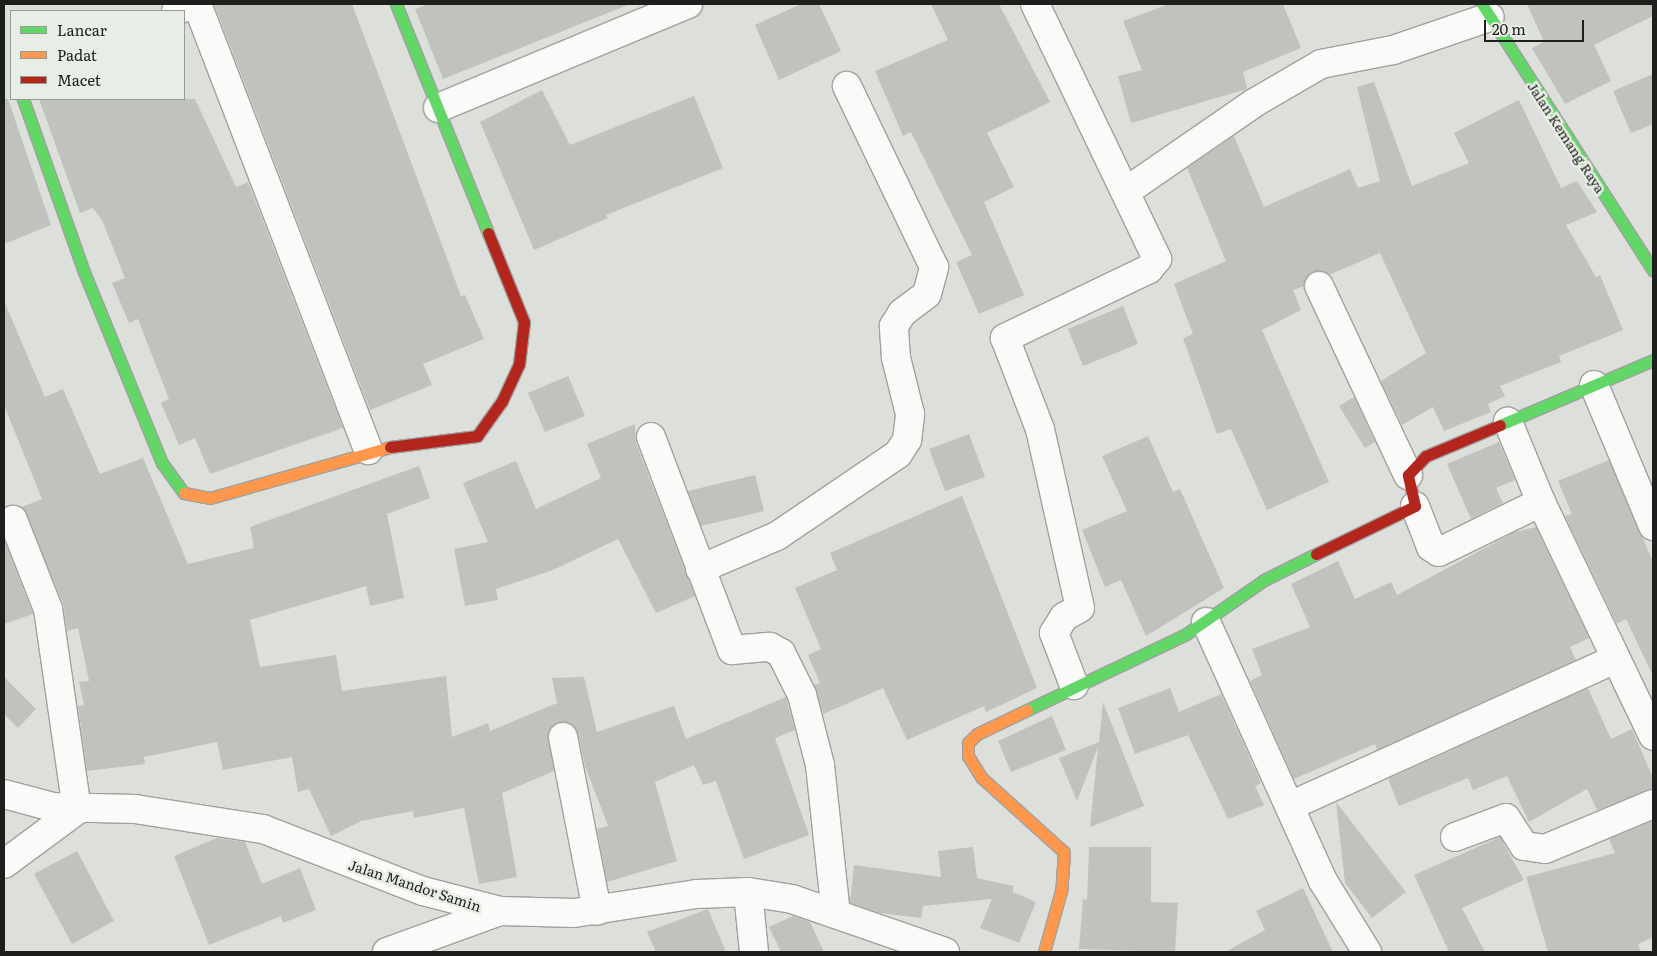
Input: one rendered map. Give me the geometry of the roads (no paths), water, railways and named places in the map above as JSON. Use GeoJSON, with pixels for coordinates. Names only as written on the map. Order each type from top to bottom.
{"type":"FeatureCollection","features":[{"type":"Feature","properties":{"kind":"street"},"geometry":{"type":"LineString","coordinates":[[178,10],[192,4]]}},
{"type":"Feature","properties":{"kind":"street"},"geometry":{"type":"LineString","coordinates":[[197,4],[368,450]]}},
{"type":"Feature","properties":{"kind":"street"},"geometry":{"type":"LineString","coordinates":[[23,100],[84,272],[173,482],[184,493],[210,498],[368,450],[477,436],[502,401],[519,364],[524,340],[524,322],[510,280],[396,4]]}},
{"type":"Feature","properties":{"kind":"street"},"geometry":{"type":"LineString","coordinates":[[438,108],[688,4]]}},
{"type":"Feature","properties":{"kind":"street"},"geometry":{"type":"LineString","coordinates":[[1035,4],[1128,190],[1157,259],[1153,266],[1005,338],[1040,429],[1080,608],[1064,617],[1054,633],[1074,685]]}},
{"type":"Feature","properties":{"kind":"street"},"geometry":{"type":"LineString","coordinates":[[1128,190],[1254,103],[1321,64],[1393,50],[1486,11]]}},
{"type":"Feature","properties":{"kind":"street","name":"Jalan Kemang Raya"},"geometry":{"type":"LineString","coordinates":[[1486,11],[1653,270]]}},
{"type":"Feature","properties":{"kind":"street"},"geometry":{"type":"LineString","coordinates":[[700,569],[777,536],[898,454],[907,440],[910,414],[894,349],[894,326],[902,313],[927,294],[934,267],[847,86]]}},
{"type":"Feature","properties":{"kind":"street"},"geometry":{"type":"LineString","coordinates":[[1319,286],[1408,475],[1415,506],[1431,547],[1439,552],[1541,502]]}},
{"type":"Feature","properties":{"kind":"street"},"geometry":{"type":"LineString","coordinates":[[1408,475],[1426,456],[1653,360]]}},
{"type":"Feature","properties":{"kind":"street"},"geometry":{"type":"LineString","coordinates":[[1594,384],[1653,526]]}},
{"type":"Feature","properties":{"kind":"street"},"geometry":{"type":"LineString","coordinates":[[1508,422],[1541,502],[1613,660],[1653,736]]}},
{"type":"Feature","properties":{"kind":"street"},"geometry":{"type":"LineString","coordinates":[[651,437],[732,650],[770,647],[788,664],[798,687],[820,765],[836,914]]}},
{"type":"Feature","properties":{"kind":"street"},"geometry":{"type":"LineString","coordinates":[[1044,952],[1062,891],[1064,852],[982,778],[968,756],[968,743],[988,725],[1206,622],[1264,580],[1415,506]]}},
{"type":"Feature","properties":{"kind":"street"},"geometry":{"type":"LineString","coordinates":[[4,864],[77,810],[48,609],[13,520]]}},
{"type":"Feature","properties":{"kind":"street"},"geometry":{"type":"LineString","coordinates":[[1206,622],[1323,880],[1367,952]]}},
{"type":"Feature","properties":{"kind":"street"},"geometry":{"type":"LineString","coordinates":[[1290,806],[1613,660]]}},
{"type":"Feature","properties":{"kind":"street"},"geometry":{"type":"LineString","coordinates":[[563,737],[597,911]]}},
{"type":"Feature","properties":{"kind":"street","name":"Jalan Mandor Samin"},"geometry":{"type":"LineString","coordinates":[[4,794],[77,810],[134,809],[263,829],[422,891],[500,911],[597,911],[697,894],[748,892],[836,914],[945,952]]}},
{"type":"Feature","properties":{"kind":"street"},"geometry":{"type":"LineString","coordinates":[[1455,837],[1506,818],[1524,846],[1545,849],[1653,804]]}},
{"type":"Feature","properties":{"kind":"street"},"geometry":{"type":"LineString","coordinates":[[748,892],[754,952]]}},
{"type":"Feature","properties":{"kind":"street"},"geometry":{"type":"LineString","coordinates":[[387,952],[500,911]]}}]}
